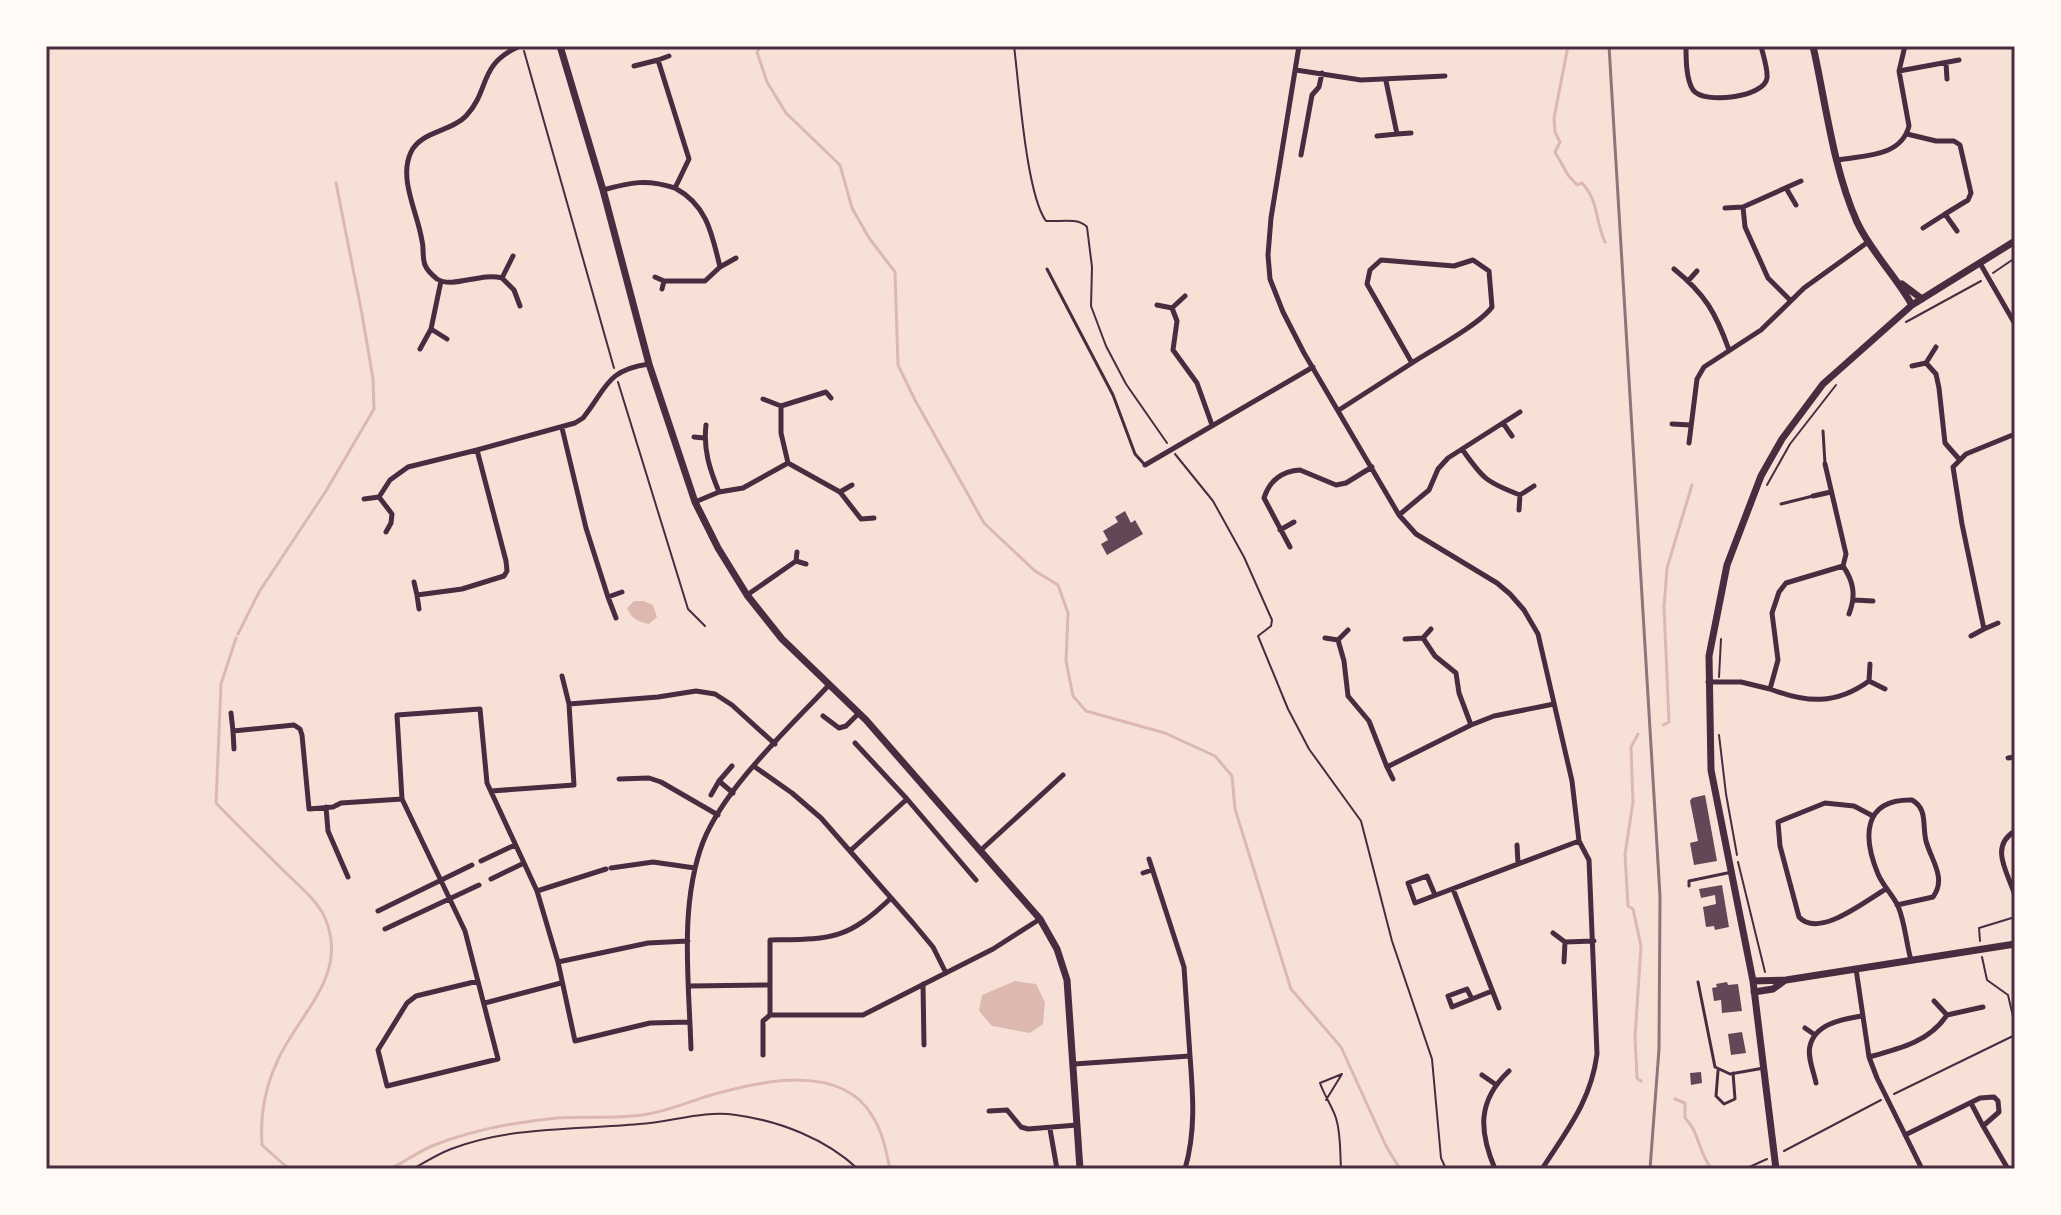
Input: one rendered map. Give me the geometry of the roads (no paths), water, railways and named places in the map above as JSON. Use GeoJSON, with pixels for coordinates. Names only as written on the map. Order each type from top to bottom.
{"type":"FeatureCollection","features":[{"type":"Feature","properties":{"kind":"street"},"geometry":{"type":"LineString","coordinates":[[520,306],[514,290],[502,278],[493,275],[453,282],[441,281],[430,273],[425,265],[423,242],[407,180],[407,162],[414,146],[454,126],[469,113],[493,63],[506,52],[521,46]]}},
{"type":"Feature","properties":{"kind":"street"},"geometry":{"type":"LineString","coordinates":[[560,46],[603,190],[649,364],[695,502],[718,548],[747,595],[782,639],[859,713],[981,850],[1040,919],[1057,949],[1067,980],[1080,1169]]}},
{"type":"Feature","properties":{"kind":"street"},"geometry":{"type":"LineString","coordinates":[[1299,46],[1268,255],[1274,292],[1313,367],[1399,515],[1426,541],[1497,583],[1524,610],[1538,634],[1572,781],[1579,841],[1589,860],[1597,1054],[1588,1097],[1542,1169]]}},
{"type":"Feature","properties":{"kind":"street"},"geometry":{"type":"LineString","coordinates":[[1686,46],[1692,89],[1699,96],[1709,99],[1752,92],[1763,87],[1767,78],[1761,46]]}},
{"type":"Feature","properties":{"kind":"street"},"geometry":{"type":"LineString","coordinates":[[1813,46],[1849,199],[1868,242],[1900,282],[1912,305]]}},
{"type":"Feature","properties":{"kind":"street"},"geometry":{"type":"LineString","coordinates":[[1838,160],[1894,149],[1907,134],[1909,126],[1899,71],[1905,46]]}},
{"type":"Feature","properties":{"kind":"street"},"geometry":{"type":"LineString","coordinates":[[634,66],[669,56]]}},
{"type":"Feature","properties":{"kind":"street"},"geometry":{"type":"LineString","coordinates":[[658,60],[689,159],[675,188]]}},
{"type":"Feature","properties":{"kind":"street"},"geometry":{"type":"LineString","coordinates":[[1899,71],[1959,60]]}},
{"type":"Feature","properties":{"kind":"street"},"geometry":{"type":"LineString","coordinates":[[1946,63],[1947,79]]}},
{"type":"Feature","properties":{"kind":"street"},"geometry":{"type":"LineString","coordinates":[[1296,70],[1361,80],[1445,76]]}},
{"type":"Feature","properties":{"kind":"street"},"geometry":{"type":"LineString","coordinates":[[1301,155],[1312,95],[1319,87],[1322,73]]}},
{"type":"Feature","properties":{"kind":"street"},"geometry":{"type":"LineString","coordinates":[[1386,81],[1397,134]]}},
{"type":"Feature","properties":{"kind":"street"},"geometry":{"type":"LineString","coordinates":[[1377,136],[1411,133]]}},
{"type":"Feature","properties":{"kind":"street"},"geometry":{"type":"LineString","coordinates":[[1907,134],[1926,140],[1954,141],[1960,145],[1971,193],[1968,200],[1923,228]]}},
{"type":"Feature","properties":{"kind":"street"},"geometry":{"type":"LineString","coordinates":[[1725,208],[1743,207],[1801,181]]}},
{"type":"Feature","properties":{"kind":"street"},"geometry":{"type":"LineString","coordinates":[[603,190],[655,182],[688,195],[710,227],[720,267]]}},
{"type":"Feature","properties":{"kind":"street"},"geometry":{"type":"LineString","coordinates":[[1786,188],[1796,205]]}},
{"type":"Feature","properties":{"kind":"street"},"geometry":{"type":"LineString","coordinates":[[1743,207],[1745,227],[1768,278],[1790,300]]}},
{"type":"Feature","properties":{"kind":"street"},"geometry":{"type":"LineString","coordinates":[[1945,214],[1957,231]]}},
{"type":"Feature","properties":{"kind":"street"},"geometry":{"type":"LineString","coordinates":[[1776,1169],[1753,981],[1711,770],[1707,682],[1716,612],[1727,565],[1761,476],[1782,439],[1823,384],[1912,305],[1981,265],[2015,241]]}},
{"type":"Feature","properties":{"kind":"street"},"geometry":{"type":"LineString","coordinates":[[1689,443],[1697,379],[1704,367],[1761,330],[1790,300],[1868,242]]}},
{"type":"Feature","properties":{"kind":"street"},"geometry":{"type":"LineString","coordinates":[[502,278],[513,256]]}},
{"type":"Feature","properties":{"kind":"street"},"geometry":{"type":"LineString","coordinates":[[655,277],[664,281],[705,281],[736,258]]}},
{"type":"Feature","properties":{"kind":"street"},"geometry":{"type":"LineString","coordinates":[[1339,410],[1412,363],[1466,327],[1484,319],[1492,307],[1489,271],[1479,262],[1473,260],[1454,266],[1381,260],[1370,270],[1367,284],[1412,363]]}},
{"type":"Feature","properties":{"kind":"street"},"geometry":{"type":"LineString","coordinates":[[1981,265],[2015,324]]}},
{"type":"Feature","properties":{"kind":"street"},"geometry":{"type":"LineString","coordinates":[[1674,269],[1716,314],[1729,350]]}},
{"type":"Feature","properties":{"kind":"street"},"geometry":{"type":"LineString","coordinates":[[1688,281],[1697,271]]}},
{"type":"Feature","properties":{"kind":"street"},"geometry":{"type":"LineString","coordinates":[[420,349],[431,329],[441,281]]}},
{"type":"Feature","properties":{"kind":"street"},"geometry":{"type":"LineString","coordinates":[[662,289],[664,281]]}},
{"type":"Feature","properties":{"kind":"street"},"geometry":{"type":"LineString","coordinates":[[1900,282],[1922,299]]}},
{"type":"Feature","properties":{"kind":"street"},"geometry":{"type":"LineString","coordinates":[[1172,308],[1185,296]]}},
{"type":"Feature","properties":{"kind":"street"},"geometry":{"type":"LineString","coordinates":[[1157,305],[1172,308]]}},
{"type":"Feature","properties":{"kind":"street"},"geometry":{"type":"LineString","coordinates":[[1172,308],[1177,321],[1173,350],[1197,383],[1212,425]]}},
{"type":"Feature","properties":{"kind":"street"},"geometry":{"type":"LineString","coordinates":[[431,329],[447,339]]}},
{"type":"Feature","properties":{"kind":"street"},"geometry":{"type":"LineString","coordinates":[[1912,366],[1926,363],[1936,347]]}},
{"type":"Feature","properties":{"kind":"street"},"geometry":{"type":"LineString","coordinates":[[1926,363],[1936,374],[1945,443],[1959,459]]}},
{"type":"Feature","properties":{"kind":"street"},"geometry":{"type":"LineString","coordinates":[[364,499],[379,497],[390,480],[408,467],[562,428],[583,418],[616,373],[649,364]]}},
{"type":"Feature","properties":{"kind":"street"},"geometry":{"type":"LineString","coordinates":[[1145,465],[1313,367]]}},
{"type":"Feature","properties":{"kind":"street"},"geometry":{"type":"LineString","coordinates":[[763,399],[781,406],[825,389],[831,398]]}},
{"type":"Feature","properties":{"kind":"street"},"geometry":{"type":"LineString","coordinates":[[781,406],[781,433],[788,463],[840,492],[860,522],[874,518]]}},
{"type":"Feature","properties":{"kind":"street"},"geometry":{"type":"LineString","coordinates":[[1399,515],[1429,490],[1438,469],[1448,458],[1520,412]]}},
{"type":"Feature","properties":{"kind":"street"},"geometry":{"type":"LineString","coordinates":[[1503,423],[1512,436]]}},
{"type":"Feature","properties":{"kind":"street"},"geometry":{"type":"LineString","coordinates":[[1672,424],[1690,425]]}},
{"type":"Feature","properties":{"kind":"street"},"geometry":{"type":"LineString","coordinates":[[706,425],[707,464],[719,492]]}},
{"type":"Feature","properties":{"kind":"street"},"geometry":{"type":"LineString","coordinates":[[562,428],[586,528],[616,618]]}},
{"type":"Feature","properties":{"kind":"street"},"geometry":{"type":"LineString","coordinates":[[1984,629],[1953,467],[1966,454],[2015,434]]}},
{"type":"Feature","properties":{"kind":"street"},"geometry":{"type":"LineString","coordinates":[[694,437],[704,438]]}},
{"type":"Feature","properties":{"kind":"street"},"geometry":{"type":"LineString","coordinates":[[1462,449],[1484,479],[1520,495]]}},
{"type":"Feature","properties":{"kind":"street"},"geometry":{"type":"LineString","coordinates":[[417,595],[474,586],[499,579],[507,571],[477,450]]}},
{"type":"Feature","properties":{"kind":"street"},"geometry":{"type":"LineString","coordinates":[[695,502],[719,492],[743,488],[788,463]]}},
{"type":"Feature","properties":{"kind":"street"},"geometry":{"type":"LineString","coordinates":[[1825,464],[1846,554],[1843,566]]}},
{"type":"Feature","properties":{"kind":"street"},"geometry":{"type":"LineString","coordinates":[[1290,547],[1264,498],[1268,487],[1276,479],[1300,470],[1336,485],[1346,483],[1372,467]]}},
{"type":"Feature","properties":{"kind":"street"},"geometry":{"type":"LineString","coordinates":[[840,492],[852,485]]}},
{"type":"Feature","properties":{"kind":"street"},"geometry":{"type":"LineString","coordinates":[[1520,495],[1534,486]]}},
{"type":"Feature","properties":{"kind":"street"},"geometry":{"type":"LineString","coordinates":[[1813,496],[1831,492]]}},
{"type":"Feature","properties":{"kind":"street"},"geometry":{"type":"LineString","coordinates":[[1519,510],[1520,495]]}},
{"type":"Feature","properties":{"kind":"street"},"geometry":{"type":"LineString","coordinates":[[379,497],[392,514],[386,532]]}},
{"type":"Feature","properties":{"kind":"street"},"geometry":{"type":"LineString","coordinates":[[1280,530],[1294,522]]}},
{"type":"Feature","properties":{"kind":"street"},"geometry":{"type":"LineString","coordinates":[[747,595],[796,561],[797,552]]}},
{"type":"Feature","properties":{"kind":"street"},"geometry":{"type":"LineString","coordinates":[[796,561],[806,564]]}},
{"type":"Feature","properties":{"kind":"street"},"geometry":{"type":"LineString","coordinates":[[1770,689],[1778,660],[1772,613],[1779,592],[1786,583],[1843,566]]}},
{"type":"Feature","properties":{"kind":"street"},"geometry":{"type":"LineString","coordinates":[[1843,566],[1850,575],[1854,600],[1849,614]]}},
{"type":"Feature","properties":{"kind":"street"},"geometry":{"type":"LineString","coordinates":[[414,582],[419,609]]}},
{"type":"Feature","properties":{"kind":"street"},"geometry":{"type":"LineString","coordinates":[[608,597],[622,592]]}},
{"type":"Feature","properties":{"kind":"street"},"geometry":{"type":"LineString","coordinates":[[1854,600],[1873,601]]}},
{"type":"Feature","properties":{"kind":"street"},"geometry":{"type":"LineString","coordinates":[[1971,636],[1998,623]]}},
{"type":"Feature","properties":{"kind":"street"},"geometry":{"type":"LineString","coordinates":[[1405,639],[1423,638],[1431,629]]}},
{"type":"Feature","properties":{"kind":"street"},"geometry":{"type":"LineString","coordinates":[[1338,640],[1348,630]]}},
{"type":"Feature","properties":{"kind":"street"},"geometry":{"type":"LineString","coordinates":[[1325,638],[1338,640]]}},
{"type":"Feature","properties":{"kind":"street"},"geometry":{"type":"LineString","coordinates":[[1423,638],[1435,656],[1456,673],[1459,693],[1471,725]]}},
{"type":"Feature","properties":{"kind":"street"},"geometry":{"type":"LineString","coordinates":[[1338,640],[1348,696],[1369,721],[1393,779]]}},
{"type":"Feature","properties":{"kind":"street"},"geometry":{"type":"LineString","coordinates":[[1869,681],[1870,664]]}},
{"type":"Feature","properties":{"kind":"street"},"geometry":{"type":"LineString","coordinates":[[490,791],[574,785],[569,704],[562,676]]}},
{"type":"Feature","properties":{"kind":"street"},"geometry":{"type":"LineString","coordinates":[[1707,682],[1741,682],[1807,701],[1824,701],[1843,696],[1869,681]]}},
{"type":"Feature","properties":{"kind":"street"},"geometry":{"type":"LineString","coordinates":[[1869,681],[1885,689]]}},
{"type":"Feature","properties":{"kind":"street"},"geometry":{"type":"LineString","coordinates":[[691,1049],[689,906],[695,868],[704,840],[733,793],[830,684]]}},
{"type":"Feature","properties":{"kind":"street"},"geometry":{"type":"LineString","coordinates":[[569,704],[696,691],[715,694],[732,705],[775,744]]}},
{"type":"Feature","properties":{"kind":"street"},"geometry":{"type":"LineString","coordinates":[[1387,767],[1494,716],[1554,704]]}},
{"type":"Feature","properties":{"kind":"street"},"geometry":{"type":"LineString","coordinates":[[478,981],[416,996],[407,1003],[378,1050],[387,1086],[498,1059],[485,1003],[465,931],[402,799],[397,715],[480,709],[487,783],[537,891],[558,962],[575,1041],[650,1023],[690,1022]]}},
{"type":"Feature","properties":{"kind":"street"},"geometry":{"type":"LineString","coordinates":[[231,713],[234,749]]}},
{"type":"Feature","properties":{"kind":"street"},"geometry":{"type":"LineString","coordinates":[[823,716],[839,728],[846,726],[859,713]]}},
{"type":"Feature","properties":{"kind":"street"},"geometry":{"type":"LineString","coordinates":[[233,731],[294,725],[300,729],[309,809],[341,803],[402,799]]}},
{"type":"Feature","properties":{"kind":"street"},"geometry":{"type":"LineString","coordinates":[[855,743],[976,880]]}},
{"type":"Feature","properties":{"kind":"street"},"geometry":{"type":"LineString","coordinates":[[711,795],[732,766]]}},
{"type":"Feature","properties":{"kind":"street"},"geometry":{"type":"LineString","coordinates":[[755,767],[821,818],[933,947],[946,973]]}},
{"type":"Feature","properties":{"kind":"street"},"geometry":{"type":"LineString","coordinates":[[1049,775],[1055,782]]}},
{"type":"Feature","properties":{"kind":"street"},"geometry":{"type":"LineString","coordinates":[[981,850],[1063,775]]}},
{"type":"Feature","properties":{"kind":"street"},"geometry":{"type":"LineString","coordinates":[[619,779],[649,778],[661,782],[718,815]]}},
{"type":"Feature","properties":{"kind":"street"},"geometry":{"type":"LineString","coordinates":[[719,781],[733,793]]}},
{"type":"Feature","properties":{"kind":"street"},"geometry":{"type":"LineString","coordinates":[[850,851],[907,799]]}},
{"type":"Feature","properties":{"kind":"street"},"geometry":{"type":"LineString","coordinates":[[1897,905],[1933,897],[1939,887],[1939,875],[1926,844],[1922,809],[1912,800],[1901,799],[1882,806],[1871,815],[1868,830],[1870,851],[1886,889],[1897,905],[1911,960]]}},
{"type":"Feature","properties":{"kind":"street"},"geometry":{"type":"LineString","coordinates":[[1871,815],[1854,806],[1825,803],[1778,822],[1780,846],[1799,917],[1810,925],[1837,918],[1886,889]]}},
{"type":"Feature","properties":{"kind":"street"},"geometry":{"type":"LineString","coordinates":[[326,807],[328,831],[348,877]]}},
{"type":"Feature","properties":{"kind":"street"},"geometry":{"type":"LineString","coordinates":[[2015,831],[2005,840],[2001,858],[2015,896]]}},
{"type":"Feature","properties":{"kind":"street"},"geometry":{"type":"LineString","coordinates":[[1435,895],[1427,876],[1408,883],[1415,903],[1579,841]]}},
{"type":"Feature","properties":{"kind":"street"},"geometry":{"type":"LineString","coordinates":[[481,861],[515,845]]}},
{"type":"Feature","properties":{"kind":"street"},"geometry":{"type":"LineString","coordinates":[[1517,845],[1518,863]]}},
{"type":"Feature","properties":{"kind":"street"},"geometry":{"type":"LineString","coordinates":[[1149,859],[1184,967],[1194,1105],[1192,1145],[1185,1169]]}},
{"type":"Feature","properties":{"kind":"street"},"geometry":{"type":"LineString","coordinates":[[537,891],[608,868],[653,862],[695,868]]}},
{"type":"Feature","properties":{"kind":"street"},"geometry":{"type":"LineString","coordinates":[[491,879],[524,863]]}},
{"type":"Feature","properties":{"kind":"street"},"geometry":{"type":"LineString","coordinates":[[378,911],[472,865]]}},
{"type":"Feature","properties":{"kind":"street"},"geometry":{"type":"LineString","coordinates":[[1143,873],[1152,870]]}},
{"type":"Feature","properties":{"kind":"street"},"geometry":{"type":"LineString","coordinates":[[385,929],[479,885]]}},
{"type":"Feature","properties":{"kind":"street"},"geometry":{"type":"LineString","coordinates":[[1453,889],[1499,1008]]}},
{"type":"Feature","properties":{"kind":"street"},"geometry":{"type":"LineString","coordinates":[[770,1015],[770,940],[828,938],[851,931],[891,898]]}},
{"type":"Feature","properties":{"kind":"street"},"geometry":{"type":"LineString","coordinates":[[763,1055],[763,1021],[770,1015],[863,1015],[1018,934],[1040,919]]}},
{"type":"Feature","properties":{"kind":"street"},"geometry":{"type":"LineString","coordinates":[[1553,933],[1565,942],[1594,941]]}},
{"type":"Feature","properties":{"kind":"street"},"geometry":{"type":"LineString","coordinates":[[558,962],[648,943],[688,941]]}},
{"type":"Feature","properties":{"kind":"street"},"geometry":{"type":"LineString","coordinates":[[1564,962],[1565,942]]}},
{"type":"Feature","properties":{"kind":"street"},"geometry":{"type":"LineString","coordinates":[[1753,981],[1786,980],[2015,944]]}},
{"type":"Feature","properties":{"kind":"street"},"geometry":{"type":"LineString","coordinates":[[1856,969],[1869,1057],[1922,1169]]}},
{"type":"Feature","properties":{"kind":"street"},"geometry":{"type":"LineString","coordinates":[[1754,992],[1773,989],[1786,980]]}},
{"type":"Feature","properties":{"kind":"street"},"geometry":{"type":"LineString","coordinates":[[485,1003],[562,983]]}},
{"type":"Feature","properties":{"kind":"street"},"geometry":{"type":"LineString","coordinates":[[923,984],[924,1045]]}},
{"type":"Feature","properties":{"kind":"street"},"geometry":{"type":"LineString","coordinates":[[690,986],[770,985]]}},
{"type":"Feature","properties":{"kind":"street"},"geometry":{"type":"LineString","coordinates":[[1472,999],[1467,989],[1448,996],[1452,1007],[1472,999],[1492,991]]}},
{"type":"Feature","properties":{"kind":"street"},"geometry":{"type":"LineString","coordinates":[[1934,1001],[1947,1015]]}},
{"type":"Feature","properties":{"kind":"street"},"geometry":{"type":"LineString","coordinates":[[1869,1057],[1915,1043],[1934,1032],[1947,1015],[1983,1007]]}},
{"type":"Feature","properties":{"kind":"street"},"geometry":{"type":"LineString","coordinates":[[1816,1083],[1809,1046],[1815,1035],[1831,1024],[1862,1016]]}},
{"type":"Feature","properties":{"kind":"street"},"geometry":{"type":"LineString","coordinates":[[1805,1028],[1815,1035]]}},
{"type":"Feature","properties":{"kind":"street"},"geometry":{"type":"LineString","coordinates":[[1074,1064],[1190,1056]]}},
{"type":"Feature","properties":{"kind":"street"},"geometry":{"type":"LineString","coordinates":[[1495,1169],[1482,1124],[1495,1084],[1509,1071]]}},
{"type":"Feature","properties":{"kind":"street"},"geometry":{"type":"LineString","coordinates":[[1482,1075],[1495,1084]]}},
{"type":"Feature","properties":{"kind":"street"},"geometry":{"type":"LineString","coordinates":[[1905,1135],[1989,1096],[1998,1101],[1999,1112],[1983,1126]]}},
{"type":"Feature","properties":{"kind":"street"},"geometry":{"type":"LineString","coordinates":[[1971,1103],[2008,1169]]}},
{"type":"Feature","properties":{"kind":"street"},"geometry":{"type":"LineString","coordinates":[[989,1111],[1007,1110],[1021,1127],[1050,1129],[1078,1125]]}},
{"type":"Feature","properties":{"kind":"street"},"geometry":{"type":"LineString","coordinates":[[1050,1129],[1057,1169]]}},
{"type":"Feature","properties":{"kind":"lane"},"geometry":{"type":"LineString","coordinates":[[1047,269],[1113,395],[1135,454],[1145,465]]}},
{"type":"Feature","properties":{"kind":"lane"},"geometry":{"type":"LineString","coordinates":[[1823,431],[1825,464]]}},
{"type":"Feature","properties":{"kind":"lane"},"geometry":{"type":"LineString","coordinates":[[1781,504],[1813,496]]}},
{"type":"Feature","properties":{"kind":"lane"},"geometry":{"type":"LineString","coordinates":[[1689,886],[1689,881],[1732,872]]}},
{"type":"Feature","properties":{"kind":"lane"},"geometry":{"type":"LineString","coordinates":[[1698,982],[1718,1071],[1733,1073],[1764,1068]]}},
{"type":"Feature","properties":{"kind":"lane"},"geometry":{"type":"LineString","coordinates":[[1718,1071],[1715,1078],[1716,1096],[1724,1104],[1735,1099],[1733,1073]]}},
{"type":"Feature","properties":{"kind":"waterway"},"geometry":{"type":"LineString","coordinates":[[761,46],[757,52],[767,82],[786,113],[840,165],[852,208],[869,238],[895,272],[898,365],[915,400],[984,523],[1035,571],[1058,585],[1068,613],[1066,661],[1073,696],[1086,711],[1165,733],[1215,756],[1232,776],[1235,809],[1291,989],[1341,1047],[1386,1146],[1400,1169]]}},
{"type":"Feature","properties":{"kind":"waterway"},"geometry":{"type":"LineString","coordinates":[[1568,46],[1554,118],[1555,132],[1560,142],[1555,152],[1568,175],[1577,185],[1582,183],[1591,197],[1605,242]]}},
{"type":"Feature","properties":{"kind":"waterway"},"geometry":{"type":"LineString","coordinates":[[238,634],[259,592],[326,491],[374,409],[373,379],[336,183]]}},
{"type":"Feature","properties":{"kind":"waterway"},"geometry":{"type":"LineString","coordinates":[[1663,725],[1669,722],[1664,607],[1667,568],[1692,485]]}},
{"type":"Feature","properties":{"kind":"waterway"},"geometry":{"type":"LineString","coordinates":[[236,638],[221,684],[216,803],[313,899],[322,911],[331,939],[331,958],[326,977],[277,1062],[264,1102],[262,1145],[289,1169]]}},
{"type":"Feature","properties":{"kind":"waterway"},"geometry":{"type":"LineString","coordinates":[[1638,734],[1631,747],[1633,802],[1625,854],[1628,906],[1633,909],[1641,946],[1635,1037],[1637,1078],[1641,1081]]}},
{"type":"Feature","properties":{"kind":"waterway"},"geometry":{"type":"LineString","coordinates":[[390,1169],[432,1146],[494,1128],[557,1118],[642,1115],[753,1085],[799,1080],[842,1088],[859,1100],[879,1129],[890,1169]]}},
{"type":"Feature","properties":{"kind":"waterway"},"geometry":{"type":"LineString","coordinates":[[1675,1099],[1685,1103],[1685,1118],[1712,1169]]}},
{"type":"Feature","properties":{"kind":"railway"},"geometry":{"type":"LineString","coordinates":[[1609,46],[1660,896],[1659,1049],[1650,1169]]}}]}
